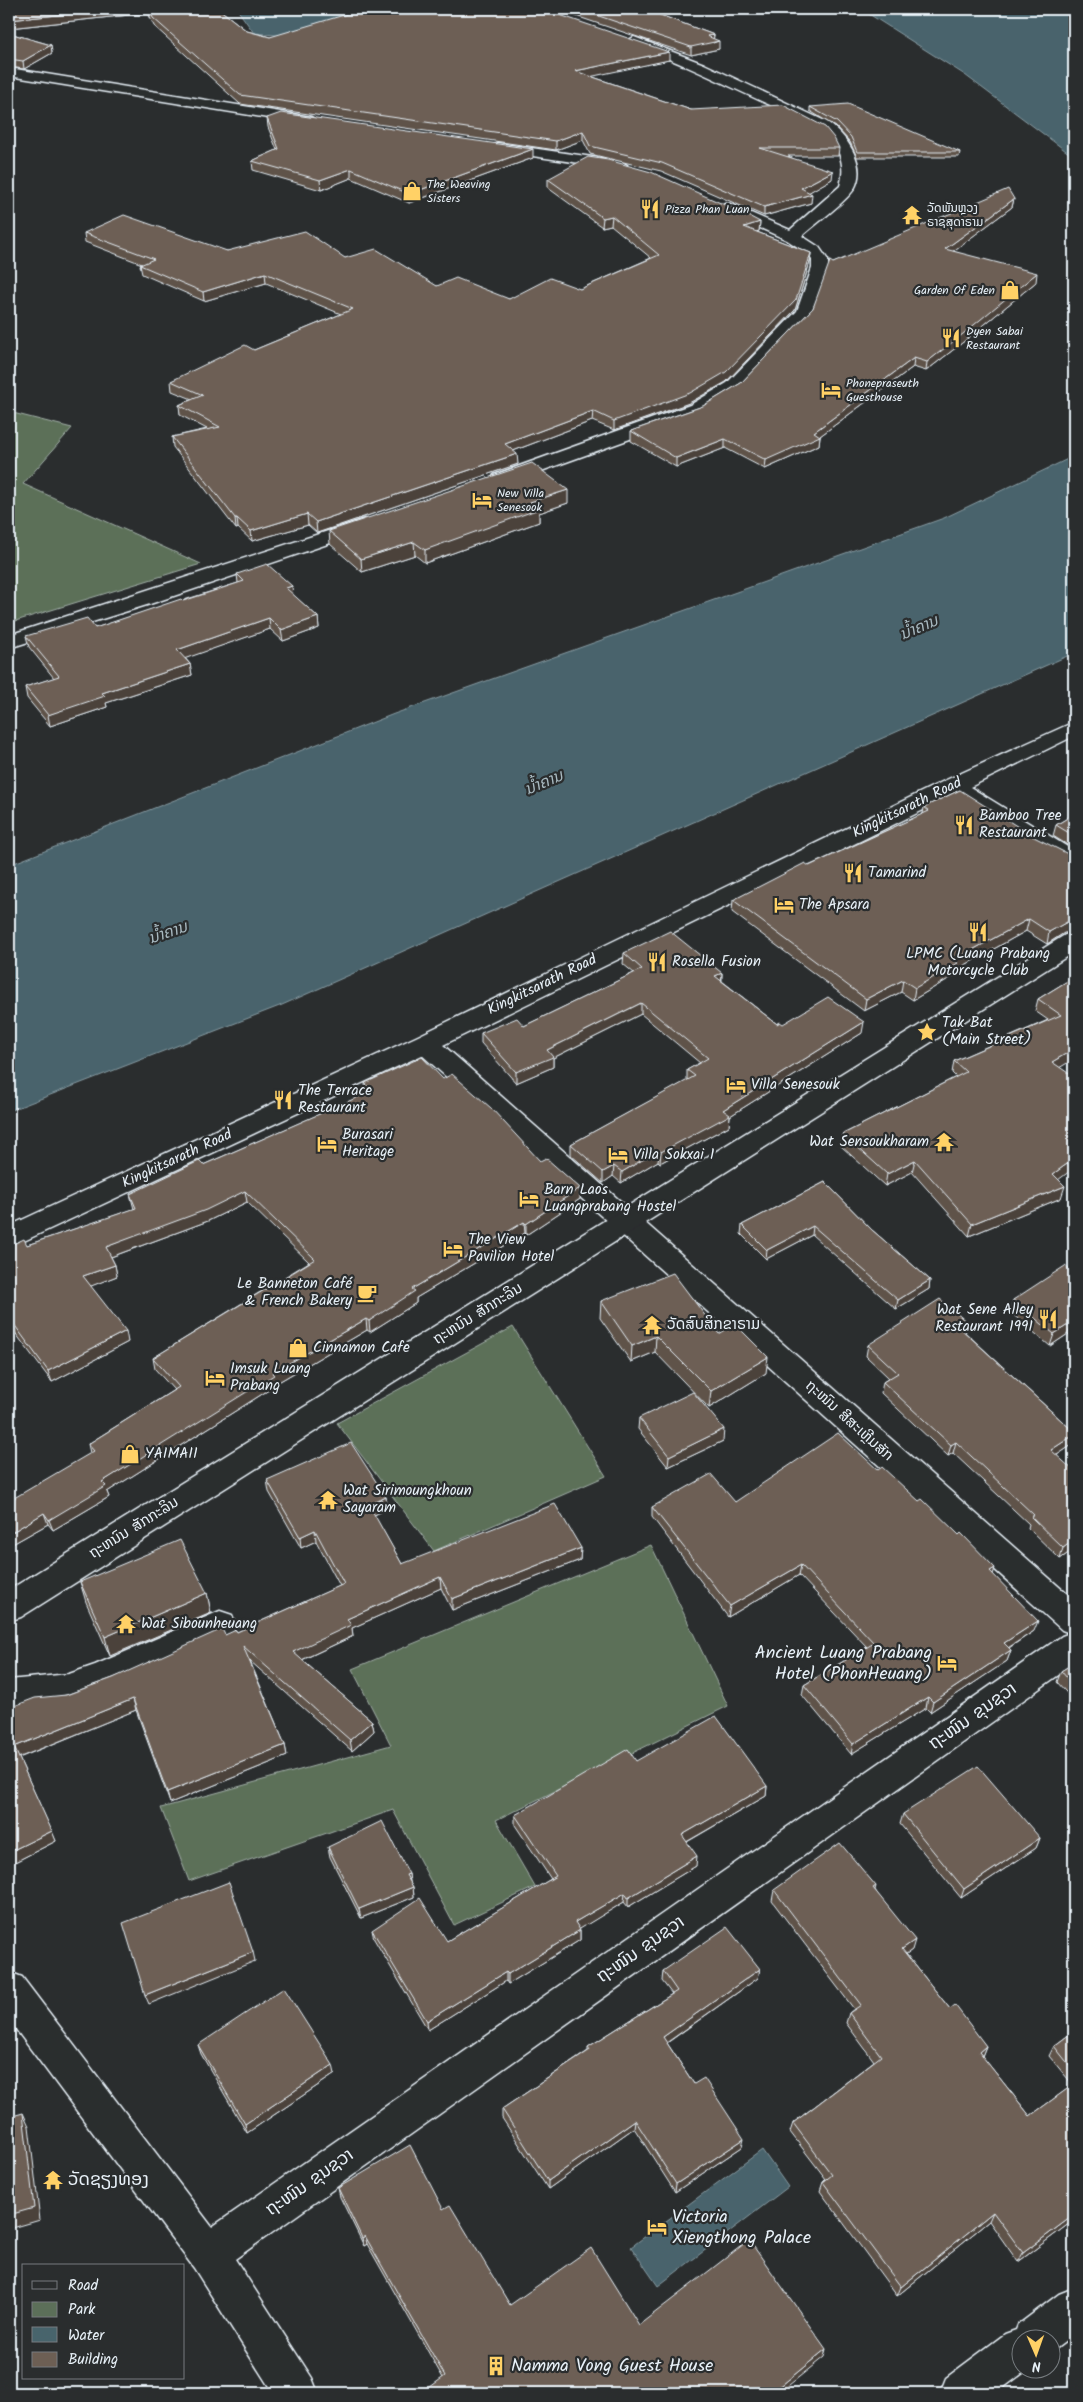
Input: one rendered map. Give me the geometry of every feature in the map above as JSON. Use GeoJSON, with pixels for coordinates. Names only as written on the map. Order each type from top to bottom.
{"type":"FeatureCollection","features":[{"type":"Feature","properties":{"kind":"street"},"geometry":{"type":"LineString","coordinates":[[620,36],[674,55],[806,117],[830,131],[842,143],[850,162],[851,178],[847,188],[792,237]]}},
{"type":"Feature","properties":{"kind":"street"},"geometry":{"type":"LineString","coordinates":[[9,72],[325,123]]}},
{"type":"Feature","properties":{"kind":"street"},"geometry":{"type":"LineString","coordinates":[[482,145],[633,168]]}},
{"type":"Feature","properties":{"kind":"street"},"geometry":{"type":"LineString","coordinates":[[482,485],[696,409],[733,387],[805,313],[820,268],[820,260],[813,250],[792,237],[711,200]]}},
{"type":"Feature","properties":{"kind":"street"},"geometry":{"type":"LineString","coordinates":[[9,642],[143,600],[378,520]]}},
{"type":"Feature","properties":{"kind":"street","name":"Kingkitsarath Road"},"geometry":{"type":"LineString","coordinates":[[9,1238],[425,1042],[1074,728]]}},
{"type":"Feature","properties":{"kind":"street"},"geometry":{"type":"LineString","coordinates":[[952,786],[1074,861]]}},
{"type":"Feature","properties":{"kind":"street","name":"ຖະຫນົນ ສັກກະລິນ"},"geometry":{"type":"LineString","coordinates":[[9,1607],[1074,941]]}},
{"type":"Feature","properties":{"kind":"street","name":"ຖະໜົນ ສີສະເຫຼີມສັກ"},"geometry":{"type":"LineString","coordinates":[[425,1042],[1074,1620]]}},
{"type":"Feature","properties":{"kind":"street"},"geometry":{"type":"LineString","coordinates":[[9,1695],[69,1689],[104,1677],[220,1625]]}},
{"type":"Feature","properties":{"kind":"street","name":"ຖະໜົນ ຂຸນຊວາ"},"geometry":{"type":"LineString","coordinates":[[208,2254],[1074,1646]]}},
{"type":"Feature","properties":{"kind":"street"},"geometry":{"type":"LineString","coordinates":[[9,1990],[208,2254],[298,2393]]}},
{"type":"Feature","properties":{"kind":"street"},"geometry":{"type":"LineString","coordinates":[[1046,2330],[1074,2309]]}},
{"type":"Feature","properties":{"kind":"street"},"geometry":{"type":"LineString","coordinates":[[961,2393],[1010,2356]]}},
{"type":"Feature","properties":{"kind":"green space"},"geometry":{"type":"Polygon","coordinates":[[[9,412],[72,428],[23,484],[201,564],[9,623],[9,412]]]}},
{"type":"Feature","properties":{"kind":"green space"},"geometry":{"type":"Polygon","coordinates":[[[513,1327],[606,1476],[434,1551],[337,1423],[513,1327]]]}},
{"type":"Feature","properties":{"kind":"green space"},"geometry":{"type":"Polygon","coordinates":[[[651,1545],[728,1706],[496,1820],[535,1887],[454,1925],[393,1810],[189,1881],[161,1808],[391,1745],[352,1669],[651,1545]]]}},
{"type":"Feature","properties":{"kind":"water"},"geometry":{"type":"Polygon","coordinates":[[[237,9],[369,9],[317,39],[254,33],[237,9]]]}},
{"type":"Feature","properties":{"kind":"water"},"geometry":{"type":"Polygon","coordinates":[[[861,9],[1074,9],[1074,157],[965,75],[861,9]]]}},
{"type":"Feature","properties":{"kind":"water","name":"ນ້ຳຄານ"},"geometry":{"type":"Polygon","coordinates":[[[1074,456],[1074,653],[282,1005],[9,1111],[9,865],[394,714],[944,518],[1074,456]]]}},
{"type":"Feature","properties":{"kind":"water"},"geometry":{"type":"Polygon","coordinates":[[[762,2150],[788,2187],[658,2286],[631,2247],[762,2150]]]}},
{"type":"Feature","properties":{"kind":"building"},"geometry":{"type":"Polygon","coordinates":[[[9,9],[116,9],[9,20],[9,9]]]}},
{"type":"Feature","properties":{"kind":"building"},"geometry":{"type":"Polygon","coordinates":[[[149,9],[219,9],[247,31],[270,37],[364,9],[542,9],[669,52],[575,71],[691,110],[783,105],[825,127],[839,148],[760,148],[833,171],[801,188],[812,194],[764,207],[662,163],[590,146],[583,131],[556,141],[240,95],[153,18],[149,9]]]}},
{"type":"Feature","properties":{"kind":"building"},"geometry":{"type":"Polygon","coordinates":[[[578,9],[644,9],[714,35],[707,36],[719,41],[691,47],[578,9]]]}},
{"type":"Feature","properties":{"kind":"building"},"geometry":{"type":"Polygon","coordinates":[[[9,33],[51,45],[23,61],[9,59],[9,33]]]}},
{"type":"Feature","properties":{"kind":"building"},"geometry":{"type":"Polygon","coordinates":[[[848,104],[960,152],[857,152],[851,137],[837,122],[810,107],[848,104]]]}},
{"type":"Feature","properties":{"kind":"building"},"geometry":{"type":"Polygon","coordinates":[[[281,113],[533,149],[409,194],[351,169],[320,180],[252,161],[279,149],[267,118],[281,113]]]}},
{"type":"Feature","properties":{"kind":"building"},"geometry":{"type":"Polygon","coordinates":[[[588,157],[608,160],[651,172],[760,222],[744,227],[811,253],[796,300],[726,372],[690,393],[614,421],[593,411],[505,444],[517,454],[316,522],[307,514],[251,531],[235,518],[172,437],[220,427],[179,405],[203,395],[171,381],[245,345],[254,350],[353,309],[265,273],[203,292],[140,265],[154,259],[84,233],[124,215],[227,251],[305,231],[345,258],[376,249],[437,286],[456,278],[509,299],[550,278],[580,289],[659,255],[612,216],[603,218],[548,179],[588,157]]]}},
{"type":"Feature","properties":{"kind":"building"},"geometry":{"type":"Polygon","coordinates":[[[1008,189],[1014,199],[945,249],[1037,273],[927,362],[914,358],[814,432],[820,436],[766,460],[725,439],[676,458],[631,431],[703,406],[741,383],[813,308],[830,261],[833,263],[1008,189]]]}},
{"type":"Feature","properties":{"kind":"building"},"geometry":{"type":"Polygon","coordinates":[[[532,463],[568,490],[530,502],[539,509],[425,550],[414,542],[361,559],[329,531],[532,463]]]}},
{"type":"Feature","properties":{"kind":"building"},"geometry":{"type":"Polygon","coordinates":[[[267,564],[292,586],[286,588],[318,617],[281,630],[269,618],[177,650],[190,664],[102,693],[105,696],[48,715],[25,687],[59,676],[26,636],[87,618],[95,628],[181,599],[183,601],[244,581],[237,574],[267,564]]]}},
{"type":"Feature","properties":{"kind":"building"},"geometry":{"type":"Polygon","coordinates":[[[960,790],[1034,837],[1074,857],[1074,920],[1049,932],[1029,919],[954,960],[958,963],[915,988],[903,980],[866,999],[733,900],[805,863],[809,866],[929,811],[924,807],[960,790]]]}},
{"type":"Feature","properties":{"kind":"building"},"geometry":{"type":"Polygon","coordinates":[[[1074,814],[1074,836],[1056,825],[1074,814]]]}},
{"type":"Feature","properties":{"kind":"building"},"geometry":{"type":"Polygon","coordinates":[[[670,931],[722,973],[715,976],[777,1024],[780,1022],[783,1024],[828,997],[864,1022],[723,1110],[730,1115],[661,1152],[659,1150],[622,1172],[614,1166],[603,1172],[571,1144],[695,1076],[687,1070],[708,1058],[641,1003],[547,1050],[553,1057],[516,1072],[481,1033],[517,1018],[524,1026],[642,969],[624,953],[670,931]]]}},
{"type":"Feature","properties":{"kind":"building"},"geometry":{"type":"Polygon","coordinates":[[[1074,977],[1074,1049],[1052,1062],[1074,1077],[1074,1159],[1053,1174],[1065,1186],[972,1224],[915,1160],[887,1174],[843,1134],[966,1072],[954,1061],[1061,1015],[1038,999],[1074,977]]]}},
{"type":"Feature","properties":{"kind":"building"},"geometry":{"type":"Polygon","coordinates":[[[422,1057],[443,1079],[452,1074],[491,1108],[540,1161],[546,1158],[580,1188],[526,1224],[524,1222],[412,1289],[415,1291],[369,1321],[366,1319],[272,1373],[274,1375],[102,1482],[106,1486],[49,1520],[44,1513],[9,1534],[9,1501],[94,1451],[88,1444],[179,1387],[153,1358],[315,1259],[245,1191],[206,1210],[106,1247],[115,1265],[83,1276],[126,1331],[48,1371],[13,1323],[9,1324],[9,1246],[24,1239],[27,1245],[136,1208],[130,1194],[199,1161],[203,1165],[372,1091],[365,1083],[422,1057]]]}},
{"type":"Feature","properties":{"kind":"building"},"geometry":{"type":"Polygon","coordinates":[[[825,1182],[872,1230],[930,1280],[898,1300],[813,1226],[767,1250],[742,1225],[825,1182]]]}},
{"type":"Feature","properties":{"kind":"building"},"geometry":{"type":"Polygon","coordinates":[[[1065,1266],[1074,1273],[1074,1326],[1071,1323],[1054,1334],[1013,1300],[1065,1266]]]}},
{"type":"Feature","properties":{"kind":"building"},"geometry":{"type":"Polygon","coordinates":[[[673,1273],[719,1334],[735,1324],[768,1357],[711,1391],[656,1336],[632,1346],[601,1301],[673,1273]]]}},
{"type":"Feature","properties":{"kind":"building"},"geometry":{"type":"Polygon","coordinates":[[[940,1299],[968,1323],[960,1328],[1074,1432],[1074,1435],[1051,1450],[1074,1471],[1074,1540],[1063,1548],[1031,1517],[1034,1515],[956,1442],[951,1445],[883,1382],[898,1373],[868,1345],[940,1299]]]}},
{"type":"Feature","properties":{"kind":"building"},"geometry":{"type":"Polygon","coordinates":[[[693,1392],[724,1429],[669,1456],[639,1418],[693,1392]]]}},
{"type":"Feature","properties":{"kind":"building"},"geometry":{"type":"Polygon","coordinates":[[[838,1433],[878,1470],[882,1467],[919,1501],[922,1499],[959,1535],[961,1533],[995,1568],[990,1571],[1038,1621],[1004,1643],[1011,1650],[933,1702],[928,1697],[853,1744],[804,1685],[874,1643],[801,1565],[730,1606],[652,1507],[711,1474],[735,1502],[838,1433]]]}},
{"type":"Feature","properties":{"kind":"building"},"geometry":{"type":"Polygon","coordinates":[[[351,1443],[386,1497],[369,1505],[402,1564],[555,1504],[581,1548],[452,1599],[440,1577],[347,1619],[351,1625],[293,1652],[372,1721],[350,1740],[243,1646],[285,1745],[167,1792],[133,1699],[14,1747],[52,1831],[9,1852],[9,1708],[35,1698],[66,1695],[113,1678],[222,1629],[225,1635],[236,1630],[237,1632],[344,1584],[315,1530],[300,1537],[267,1480],[351,1443]]]}},
{"type":"Feature","properties":{"kind":"building","name":"Wat Sibounheuang"},"geometry":{"type":"Polygon","coordinates":[[[180,1540],[207,1593],[105,1637],[80,1582],[180,1540]]]}},
{"type":"Feature","properties":{"kind":"building"},"geometry":{"type":"Polygon","coordinates":[[[1074,1663],[1074,1686],[1061,1671],[1074,1663]]]}},
{"type":"Feature","properties":{"kind":"building"},"geometry":{"type":"Polygon","coordinates":[[[716,1716],[767,1786],[682,1835],[697,1856],[628,1898],[625,1893],[575,1922],[580,1930],[508,1974],[506,1972],[427,2021],[372,1930],[420,1898],[447,1941],[556,1876],[515,1815],[628,1749],[636,1761],[716,1716]]]}},
{"type":"Feature","properties":{"kind":"building"},"geometry":{"type":"Polygon","coordinates":[[[978,1766],[1040,1838],[964,1889],[903,1814],[978,1766]]]}},
{"type":"Feature","properties":{"kind":"building"},"geometry":{"type":"Polygon","coordinates":[[[382,1821],[409,1874],[406,1875],[413,1887],[359,1909],[328,1847],[382,1821]]]}},
{"type":"Feature","properties":{"kind":"building"},"geometry":{"type":"Polygon","coordinates":[[[840,1843],[876,1886],[873,1888],[915,1940],[902,1949],[950,2009],[955,2005],[986,2046],[979,2052],[1030,2116],[1074,2084],[1074,2215],[1023,2253],[993,2212],[901,2287],[823,2182],[832,2175],[793,2123],[881,2056],[849,2013],[861,2005],[774,1890],[840,1843]]]}},
{"type":"Feature","properties":{"kind":"building"},"geometry":{"type":"Polygon","coordinates":[[[229,1882],[253,1952],[145,1995],[123,1923],[229,1882]]]}},
{"type":"Feature","properties":{"kind":"building"},"geometry":{"type":"Polygon","coordinates":[[[727,1927],[760,1969],[663,2037],[694,2084],[704,2078],[744,2139],[676,2184],[635,2120],[548,2181],[502,2109],[590,2050],[588,2047],[677,1991],[663,1971],[727,1927]]]}},
{"type":"Feature","properties":{"kind":"building"},"geometry":{"type":"Polygon","coordinates":[[[284,1988],[333,2065],[245,2124],[198,2045],[284,1988]]]}},
{"type":"Feature","properties":{"kind":"building"},"geometry":{"type":"Polygon","coordinates":[[[1074,2031],[1074,2071],[1054,2046],[1074,2031]]]}},
{"type":"Feature","properties":{"kind":"building"},"geometry":{"type":"Polygon","coordinates":[[[23,2113],[34,2208],[9,2215],[9,2117],[23,2113]]]}},
{"type":"Feature","properties":{"kind":"building"},"geometry":{"type":"Polygon","coordinates":[[[410,2145],[443,2209],[450,2205],[510,2305],[591,2248],[639,2325],[749,2240],[826,2349],[772,2393],[422,2393],[445,2376],[365,2236],[362,2238],[338,2188],[410,2145]]]}},
{"type":"Feature","properties":{"kind":"place","name":"The Weaving Sisters"},"geometry":{"type":"Point","coordinates":[412,191]}},
{"type":"Feature","properties":{"kind":"place","name":"Pizza Phan Luan"},"geometry":{"type":"Point","coordinates":[650,209]}},
{"type":"Feature","properties":{"kind":"place","name":"ວັດພັນຫຼວງ ຣາຊສຸດາຣາມ"},"geometry":{"type":"Point","coordinates":[912,215]}},
{"type":"Feature","properties":{"kind":"place","name":"Garden Of Eden"},"geometry":{"type":"Point","coordinates":[1010,290]}},
{"type":"Feature","properties":{"kind":"place","name":"Dyen Sabai Restaurant"},"geometry":{"type":"Point","coordinates":[951,338]}},
{"type":"Feature","properties":{"kind":"place","name":"Phonepraseuth Guesthouse"},"geometry":{"type":"Point","coordinates":[831,390]}},
{"type":"Feature","properties":{"kind":"place","name":"New Villa Senesook"},"geometry":{"type":"Point","coordinates":[482,500]}},
{"type":"Feature","properties":{"kind":"place","name":"Bamboo Tree Restaurant"},"geometry":{"type":"Point","coordinates":[964,825]}},
{"type":"Feature","properties":{"kind":"place","name":"Tamarind"},"geometry":{"type":"Point","coordinates":[853,873]}},
{"type":"Feature","properties":{"kind":"place","name":"The Apsara"},"geometry":{"type":"Point","coordinates":[784,905]}},
{"type":"Feature","properties":{"kind":"place","name":"LPMC (Luang Prabang Motorcycle Club"},"geometry":{"type":"Point","coordinates":[978,932]}},
{"type":"Feature","properties":{"kind":"place","name":"Rosella Fusion"},"geometry":{"type":"Point","coordinates":[657,962]}},
{"type":"Feature","properties":{"kind":"place","name":"Tak Bat (Main Street)"},"geometry":{"type":"Point","coordinates":[927,1032]}},
{"type":"Feature","properties":{"kind":"place","name":"Villa Senesouk"},"geometry":{"type":"Point","coordinates":[736,1085]}},
{"type":"Feature","properties":{"kind":"place","name":"The Terrace Restaurant"},"geometry":{"type":"Point","coordinates":[283,1100]}},
{"type":"Feature","properties":{"kind":"place","name":"Wat Sensoukharam"},"geometry":{"type":"Point","coordinates":[944,1142]}},
{"type":"Feature","properties":{"kind":"place","name":"Burasari Heritage"},"geometry":{"type":"Point","coordinates":[327,1144]}},
{"type":"Feature","properties":{"kind":"place","name":"Villa Sokxai 1"},"geometry":{"type":"Point","coordinates":[618,1155]}},
{"type":"Feature","properties":{"kind":"place","name":"Barn Laos Luangprabang Hostel"},"geometry":{"type":"Point","coordinates":[529,1199]}},
{"type":"Feature","properties":{"kind":"place","name":"The View Pavilion Hotel"},"geometry":{"type":"Point","coordinates":[453,1249]}},
{"type":"Feature","properties":{"kind":"place","name":"Le Banneton Café & French Bakery"},"geometry":{"type":"Point","coordinates":[367,1293]}},
{"type":"Feature","properties":{"kind":"place","name":"Wat Sene Alley Restaurant 1991"},"geometry":{"type":"Point","coordinates":[1048,1319]}},
{"type":"Feature","properties":{"kind":"place","name":"ວັດສົບສິກຂາຣາມ"},"geometry":{"type":"Point","coordinates":[652,1325]}},
{"type":"Feature","properties":{"kind":"place","name":"Cinnamon Cafe"},"geometry":{"type":"Point","coordinates":[298,1348]}},
{"type":"Feature","properties":{"kind":"place","name":"Imsuk Luang Prabang"},"geometry":{"type":"Point","coordinates":[215,1378]}},
{"type":"Feature","properties":{"kind":"place","name":"YAIMAII"},"geometry":{"type":"Point","coordinates":[130,1454]}},
{"type":"Feature","properties":{"kind":"place","name":"Wat Sirimoungkhoun Sayaram"},"geometry":{"type":"Point","coordinates":[328,1500]}},
{"type":"Feature","properties":{"kind":"place","name":"Wat Sibounheuang"},"geometry":{"type":"Point","coordinates":[126,1624]}},
{"type":"Feature","properties":{"kind":"place","name":"Ancient Luang Prabang Hotel (PhonHeuang)"},"geometry":{"type":"Point","coordinates":[947,1663]}},
{"type":"Feature","properties":{"kind":"place","name":"ວັດຊຽງທອງ"},"geometry":{"type":"Point","coordinates":[53,2180]}},
{"type":"Feature","properties":{"kind":"place","name":"Victoria Xiengthong Palace"},"geometry":{"type":"Point","coordinates":[657,2227]}},
{"type":"Feature","properties":{"kind":"place","name":"Namma Vong Guest House"},"geometry":{"type":"Point","coordinates":[496,2366]}}]}
